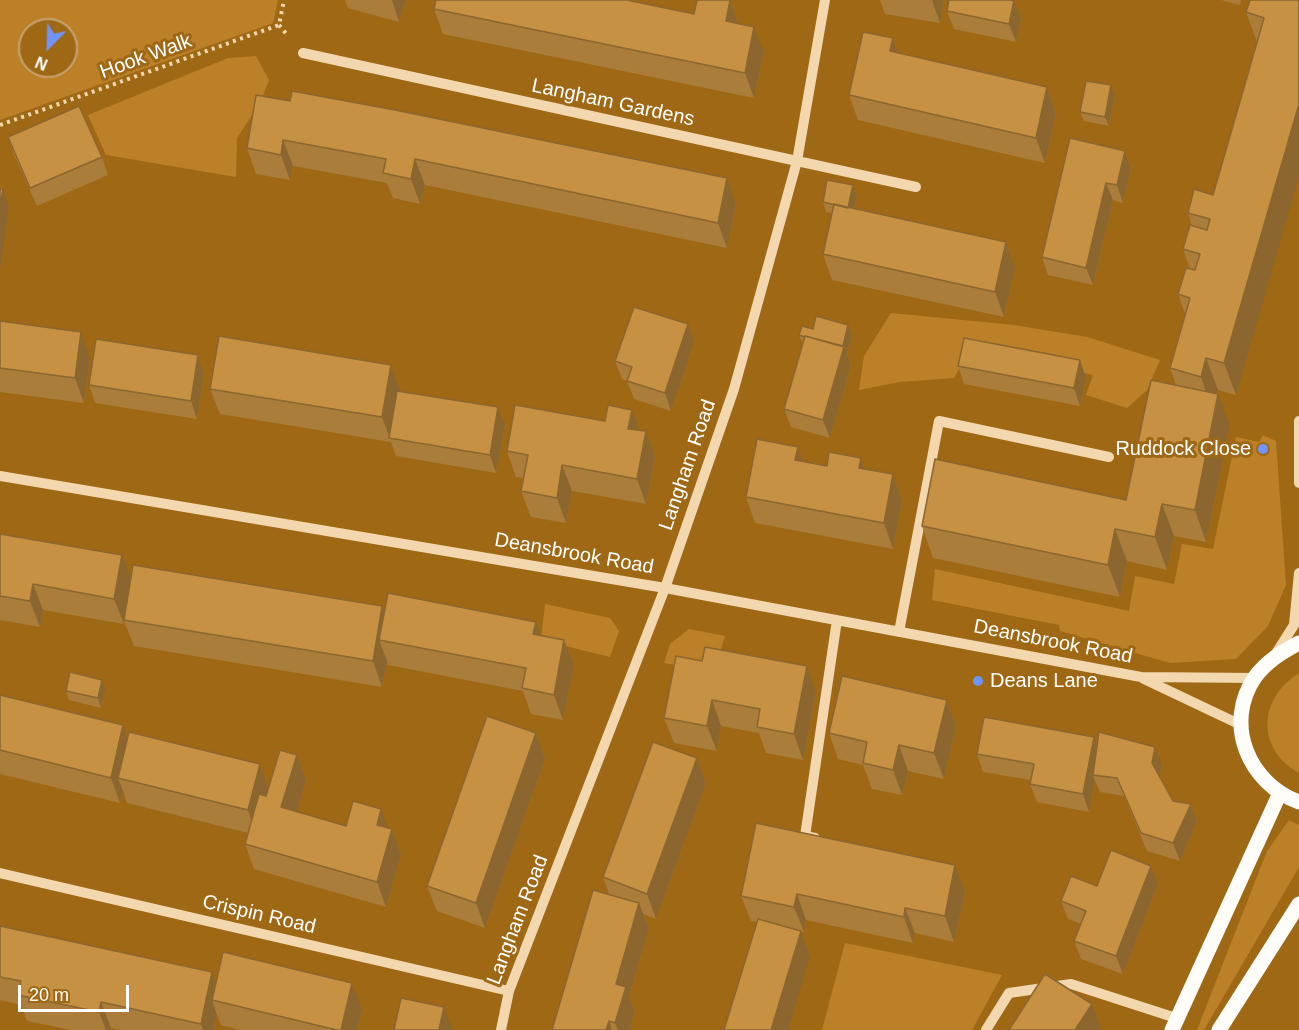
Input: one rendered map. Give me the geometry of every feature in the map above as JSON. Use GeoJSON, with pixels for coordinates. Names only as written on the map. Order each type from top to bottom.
{"type":"FeatureCollection","features":[{"type":"Feature","properties":{"kind":"main road"},"geometry":{"type":"LineString","coordinates":[[1299,643],[1275,656],[1255,678],[1243,705],[1241,725],[1247,755],[1254,769],[1279,795],[1299,802]]}},
{"type":"Feature","properties":{"kind":"main road"},"geometry":{"type":"LineString","coordinates":[[1174,1024],[1279,795]]}},
{"type":"Feature","properties":{"kind":"main road"},"geometry":{"type":"LineString","coordinates":[[1219,1030],[1294,924],[1299,904]]}},
{"type":"Feature","properties":{"kind":"street","name":"Langham Road"},"geometry":{"type":"LineString","coordinates":[[501,1030],[509,992],[665,588],[734,389],[797,161],[825,0]]}},
{"type":"Feature","properties":{"kind":"street","name":"Langham Gardens"},"geometry":{"type":"LineString","coordinates":[[303,53],[916,187]]}},
{"type":"Feature","properties":{"kind":"street"},"geometry":{"type":"LineString","coordinates":[[899,632],[939,421],[1109,457]]}},
{"type":"Feature","properties":{"kind":"street"},"geometry":{"type":"LineString","coordinates":[[1299,421],[1299,483]]}},
{"type":"Feature","properties":{"kind":"street","name":"Deansbrook Road"},"geometry":{"type":"LineString","coordinates":[[0,476],[665,588],[1141,677],[1255,678]]}},
{"type":"Feature","properties":{"kind":"street"},"geometry":{"type":"LineString","coordinates":[[1275,656],[1294,625],[1299,573]]}},
{"type":"Feature","properties":{"kind":"street"},"geometry":{"type":"LineString","coordinates":[[825,840],[805,836],[837,620]]}},
{"type":"Feature","properties":{"kind":"street","name":"Deansbrook Road"},"geometry":{"type":"LineString","coordinates":[[1141,677],[1241,725]]}},
{"type":"Feature","properties":{"kind":"street","name":"Crispin Road"},"geometry":{"type":"LineString","coordinates":[[0,873],[509,992]]}},
{"type":"Feature","properties":{"kind":"street"},"geometry":{"type":"LineString","coordinates":[[986,1030],[1009,993],[1071,984],[1174,1024]]}},
{"type":"Feature","properties":{"kind":"path","name":"Hook Walk"},"geometry":{"type":"LineString","coordinates":[[0,125],[279,25],[284,0]]}},
{"type":"Feature","properties":{"kind":"shaded area"},"geometry":{"type":"Polygon","coordinates":[[[0,0],[278,0],[273,23],[0,120],[0,0]]]}},
{"type":"Feature","properties":{"kind":"shaded area"},"geometry":{"type":"Polygon","coordinates":[[[256,56],[269,80],[260,103],[237,138],[236,177],[106,155],[88,115],[228,58],[256,56]]]}},
{"type":"Feature","properties":{"kind":"shaded area"},"geometry":{"type":"Polygon","coordinates":[[[891,313],[1014,325],[1087,337],[1160,360],[1147,390],[1127,408],[1086,395],[1093,375],[971,348],[954,378],[900,382],[859,390],[864,356],[891,313]]]}},
{"type":"Feature","properties":{"kind":"shaded area"},"geometry":{"type":"Polygon","coordinates":[[[1263,435],[1276,441],[1286,585],[1268,626],[1236,659],[1170,663],[1060,631],[1059,625],[932,600],[935,569],[1129,611],[1135,576],[1174,584],[1182,544],[1213,549],[1236,437],[1259,442],[1263,435]]]}},
{"type":"Feature","properties":{"kind":"shaded area"},"geometry":{"type":"Polygon","coordinates":[[[545,604],[610,618],[619,631],[610,657],[541,640],[545,604]]]}},
{"type":"Feature","properties":{"kind":"shaded area"},"geometry":{"type":"Polygon","coordinates":[[[689,629],[725,636],[714,672],[664,663],[670,644],[689,629]]]}},
{"type":"Feature","properties":{"kind":"shaded area"},"geometry":{"type":"Polygon","coordinates":[[[1299,673],[1299,773],[1285,763],[1275,750],[1269,737],[1268,723],[1270,709],[1276,696],[1286,683],[1299,673]]]}},
{"type":"Feature","properties":{"kind":"shaded area"},"geometry":{"type":"Polygon","coordinates":[[[1289,820],[1299,825],[1299,867],[1204,1030],[1197,1030],[1267,851],[1289,820]]]}},
{"type":"Feature","properties":{"kind":"shaded area"},"geometry":{"type":"Polygon","coordinates":[[[845,943],[1002,975],[972,1030],[822,1030],[845,943]]]}},
{"type":"Feature","properties":{"kind":"building"},"geometry":{"type":"Polygon","coordinates":[[[436,0],[627,0],[694,14],[697,0],[730,0],[726,21],[754,27],[745,73],[434,9],[436,0]]]}},
{"type":"Feature","properties":{"kind":"building"},"geometry":{"type":"Polygon","coordinates":[[[949,0],[1014,1],[1009,24],[947,11],[949,0]]]}},
{"type":"Feature","properties":{"kind":"building"},"geometry":{"type":"Polygon","coordinates":[[[1250,0],[1299,0],[1299,104],[1224,363],[1206,358],[1201,377],[1170,368],[1190,298],[1178,294],[1186,268],[1195,270],[1200,254],[1183,249],[1190,225],[1207,230],[1210,219],[1188,213],[1194,189],[1213,195],[1264,18],[1246,12],[1250,0]]]}},
{"type":"Feature","properties":{"kind":"building"},"geometry":{"type":"Polygon","coordinates":[[[863,32],[893,38],[890,51],[1047,87],[1036,138],[849,95],[863,32]]]}},
{"type":"Feature","properties":{"kind":"building"},"geometry":{"type":"Polygon","coordinates":[[[1086,81],[1111,85],[1105,117],[1080,112],[1086,81]]]}},
{"type":"Feature","properties":{"kind":"building"},"geometry":{"type":"Polygon","coordinates":[[[292,91],[727,178],[718,223],[415,159],[411,179],[383,173],[386,159],[283,140],[281,155],[247,148],[256,95],[290,101],[292,91]]]}},
{"type":"Feature","properties":{"kind":"building"},"geometry":{"type":"Polygon","coordinates":[[[79,106],[102,157],[30,188],[8,137],[79,106]]]}},
{"type":"Feature","properties":{"kind":"building"},"geometry":{"type":"Polygon","coordinates":[[[1070,138],[1125,151],[1117,185],[1106,183],[1086,268],[1042,257],[1070,138]]]}},
{"type":"Feature","properties":{"kind":"building"},"geometry":{"type":"Polygon","coordinates":[[[827,180],[853,185],[848,208],[823,202],[827,180]]]}},
{"type":"Feature","properties":{"kind":"building"},"geometry":{"type":"Polygon","coordinates":[[[0,189],[3,189],[0,207],[0,189]]]}},
{"type":"Feature","properties":{"kind":"building"},"geometry":{"type":"Polygon","coordinates":[[[834,204],[1006,242],[995,292],[823,254],[834,204]]]}},
{"type":"Feature","properties":{"kind":"building"},"geometry":{"type":"Polygon","coordinates":[[[634,307],[688,324],[665,393],[627,381],[632,367],[615,361],[634,307]]]}},
{"type":"Feature","properties":{"kind":"building"},"geometry":{"type":"Polygon","coordinates":[[[816,316],[848,325],[843,346],[799,335],[802,326],[813,329],[816,316]]]}},
{"type":"Feature","properties":{"kind":"building"},"geometry":{"type":"Polygon","coordinates":[[[0,321],[81,332],[75,378],[0,368],[0,321]]]}},
{"type":"Feature","properties":{"kind":"building"},"geometry":{"type":"Polygon","coordinates":[[[219,336],[391,365],[382,417],[210,389],[219,336]]]}},
{"type":"Feature","properties":{"kind":"building"},"geometry":{"type":"Polygon","coordinates":[[[805,336],[844,347],[823,420],[784,409],[805,336]]]}},
{"type":"Feature","properties":{"kind":"building"},"geometry":{"type":"Polygon","coordinates":[[[964,338],[1080,360],[1074,388],[958,366],[964,338]]]}},
{"type":"Feature","properties":{"kind":"building"},"geometry":{"type":"Polygon","coordinates":[[[96,339],[198,355],[191,401],[89,385],[96,339]]]}},
{"type":"Feature","properties":{"kind":"building"},"geometry":{"type":"Polygon","coordinates":[[[1151,380],[1218,394],[1195,510],[1162,504],[1155,537],[1115,529],[1108,565],[922,526],[935,459],[1126,500],[1151,380]]]}},
{"type":"Feature","properties":{"kind":"building"},"geometry":{"type":"Polygon","coordinates":[[[397,391],[498,407],[490,455],[389,438],[397,391]]]}},
{"type":"Feature","properties":{"kind":"building"},"geometry":{"type":"Polygon","coordinates":[[[515,405],[605,421],[608,405],[632,410],[628,429],[646,431],[637,479],[562,465],[557,498],[521,491],[528,455],[507,451],[515,405]]]}},
{"type":"Feature","properties":{"kind":"building"},"geometry":{"type":"Polygon","coordinates":[[[757,439],[798,447],[795,460],[827,466],[829,452],[861,458],[859,468],[893,474],[884,523],[746,497],[757,439]]]}},
{"type":"Feature","properties":{"kind":"building"},"geometry":{"type":"Polygon","coordinates":[[[0,534],[122,555],[114,599],[33,584],[30,601],[0,596],[0,534]]]}},
{"type":"Feature","properties":{"kind":"building"},"geometry":{"type":"Polygon","coordinates":[[[133,565],[382,606],[373,661],[124,620],[133,565]]]}},
{"type":"Feature","properties":{"kind":"building"},"geometry":{"type":"Polygon","coordinates":[[[388,593],[536,622],[533,634],[564,640],[554,695],[522,688],[526,668],[379,640],[388,593]]]}},
{"type":"Feature","properties":{"kind":"building"},"geometry":{"type":"Polygon","coordinates":[[[705,647],[807,666],[794,734],[757,727],[760,709],[712,700],[707,726],[664,718],[676,656],[702,661],[705,647]]]}},
{"type":"Feature","properties":{"kind":"building"},"geometry":{"type":"Polygon","coordinates":[[[70,672],[102,680],[98,698],[66,691],[70,672]]]}},
{"type":"Feature","properties":{"kind":"building"},"geometry":{"type":"Polygon","coordinates":[[[842,676],[947,700],[934,753],[899,745],[893,770],[863,763],[867,742],[829,733],[842,676]]]}},
{"type":"Feature","properties":{"kind":"building"},"geometry":{"type":"Polygon","coordinates":[[[0,695],[123,725],[111,778],[0,750],[0,695]]]}},
{"type":"Feature","properties":{"kind":"building"},"geometry":{"type":"Polygon","coordinates":[[[487,716],[536,733],[476,903],[427,886],[487,716]]]}},
{"type":"Feature","properties":{"kind":"building"},"geometry":{"type":"Polygon","coordinates":[[[984,717],[1094,737],[1083,794],[1030,784],[1034,764],[977,754],[984,717]]]}},
{"type":"Feature","properties":{"kind":"building"},"geometry":{"type":"Polygon","coordinates":[[[129,732],[260,764],[248,810],[118,778],[129,732]]]}},
{"type":"Feature","properties":{"kind":"building"},"geometry":{"type":"Polygon","coordinates":[[[1099,732],[1155,747],[1152,763],[1173,801],[1191,804],[1173,843],[1141,833],[1117,778],[1093,775],[1099,732]]]}},
{"type":"Feature","properties":{"kind":"building"},"geometry":{"type":"Polygon","coordinates":[[[653,742],[697,758],[647,894],[603,877],[653,742]]]}},
{"type":"Feature","properties":{"kind":"building"},"geometry":{"type":"Polygon","coordinates":[[[280,750],[297,755],[281,807],[346,826],[353,801],[381,809],[377,825],[392,829],[377,882],[245,844],[259,794],[266,796],[280,750]]]}},
{"type":"Feature","properties":{"kind":"building"},"geometry":{"type":"Polygon","coordinates":[[[756,823],[955,865],[945,916],[905,908],[904,917],[797,894],[794,907],[741,896],[756,823]]]}},
{"type":"Feature","properties":{"kind":"building"},"geometry":{"type":"Polygon","coordinates":[[[1111,850],[1151,866],[1116,956],[1074,941],[1086,911],[1061,901],[1071,876],[1097,886],[1111,850]]]}},
{"type":"Feature","properties":{"kind":"building"},"geometry":{"type":"Polygon","coordinates":[[[593,890],[639,903],[616,984],[626,987],[615,1023],[609,1021],[606,1030],[552,1030],[593,890]]]}},
{"type":"Feature","properties":{"kind":"building"},"geometry":{"type":"Polygon","coordinates":[[[758,919],[801,931],[771,1030],[724,1030],[758,919]]]}},
{"type":"Feature","properties":{"kind":"building"},"geometry":{"type":"Polygon","coordinates":[[[0,926],[212,972],[201,1024],[101,1002],[99,1012],[18,995],[21,981],[0,977],[0,926]]]}},
{"type":"Feature","properties":{"kind":"building"},"geometry":{"type":"Polygon","coordinates":[[[223,952],[352,983],[341,1030],[212,1000],[223,952]]]}},
{"type":"Feature","properties":{"kind":"building"},"geometry":{"type":"Polygon","coordinates":[[[1045,974],[1092,1004],[1075,1030],[1009,1030],[1045,974]]]}},
{"type":"Feature","properties":{"kind":"building"},"geometry":{"type":"Polygon","coordinates":[[[401,998],[444,1007],[439,1030],[394,1030],[401,998]]]}},
{"type":"Feature","properties":{"kind":"place","name":"Ruddock Close"},"geometry":{"type":"Point","coordinates":[1263,449]}},
{"type":"Feature","properties":{"kind":"place","name":"Deans Lane"},"geometry":{"type":"Point","coordinates":[978,681]}}]}
